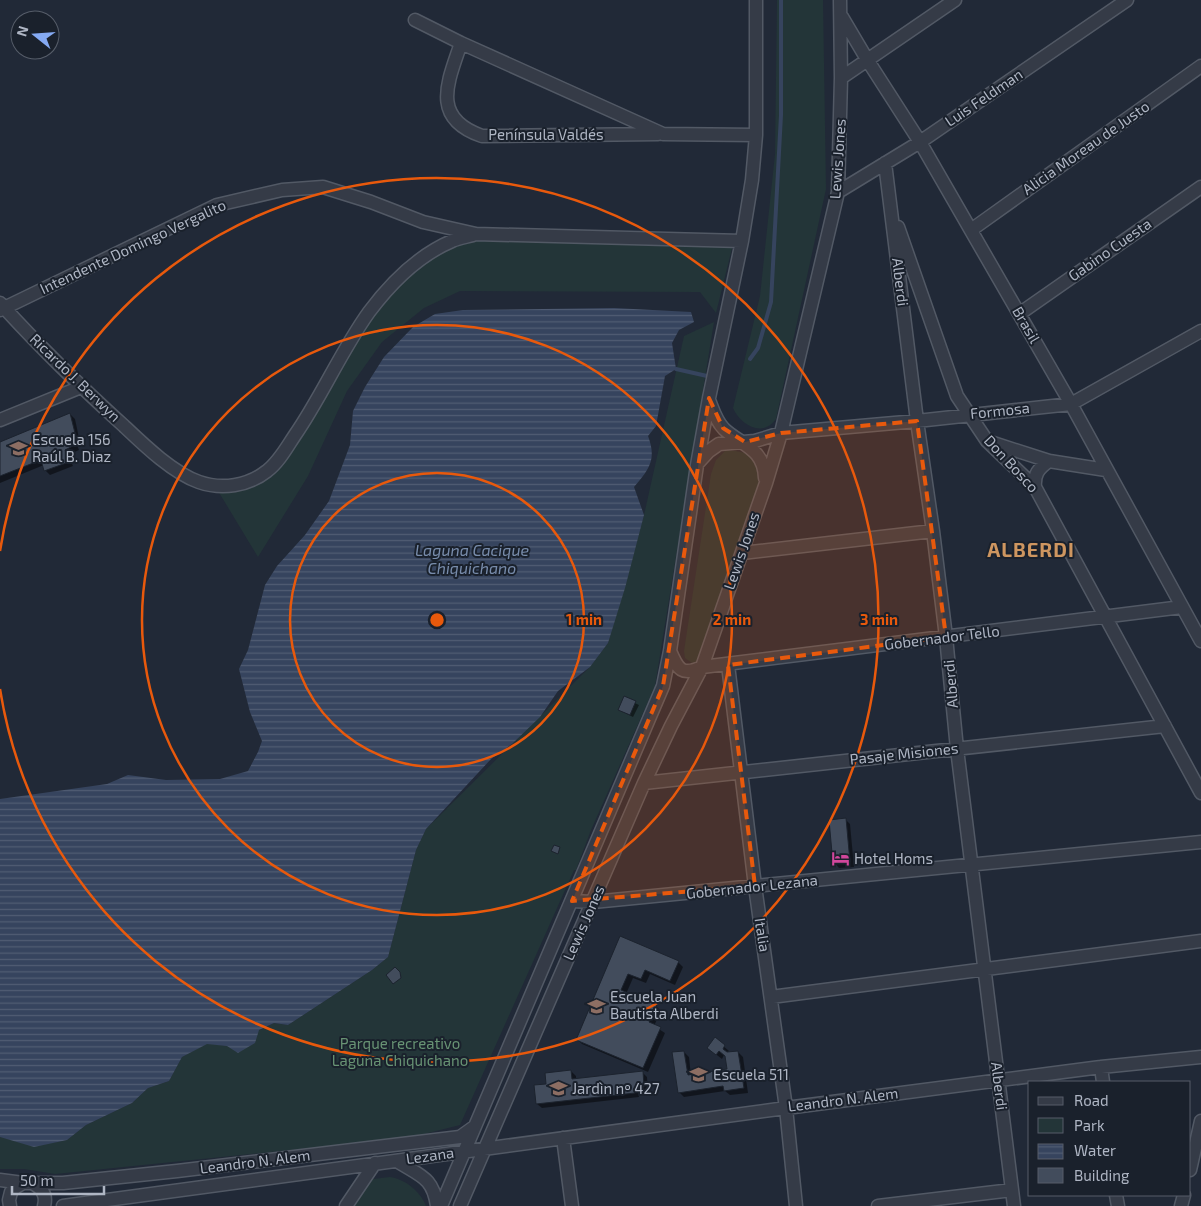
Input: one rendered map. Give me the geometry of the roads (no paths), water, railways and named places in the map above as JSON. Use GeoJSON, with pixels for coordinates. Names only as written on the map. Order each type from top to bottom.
{"type":"FeatureCollection","features":[{"type":"Feature","properties":{"kind":"street","name":"Lewis Jones"},"geometry":{"type":"LineString","coordinates":[[441,1206],[663,686],[670,651],[697,465],[742,241],[752,180],[756,135],[756,0]]}},
{"type":"Feature","properties":{"kind":"street","name":"Lewis Jones"},"geometry":{"type":"LineString","coordinates":[[460,1206],[644,783],[702,667],[766,483],[781,433],[838,192],[842,78],[840,0]]}},
{"type":"Feature","properties":{"kind":"street"},"geometry":{"type":"LineString","coordinates":[[842,78],[955,0]]}},
{"type":"Feature","properties":{"kind":"street","name":"Luis Feldman"},"geometry":{"type":"LineString","coordinates":[[838,192],[920,142],[1127,0]]}},
{"type":"Feature","properties":{"kind":"street","name":"Brasil"},"geometry":{"type":"LineString","coordinates":[[841,15],[920,142],[971,230],[1071,404],[1201,640]]}},
{"type":"Feature","properties":{"kind":"street","name":"Península Valdés"},"geometry":{"type":"LineString","coordinates":[[415,20],[461,43],[663,134]]}},
{"type":"Feature","properties":{"kind":"street","name":"Península Valdés"},"geometry":{"type":"LineString","coordinates":[[461,43],[446,92],[448,108],[457,123],[470,132],[482,136],[756,135]]}},
{"type":"Feature","properties":{"kind":"street","name":"Alicia Moreau de Justo"},"geometry":{"type":"LineString","coordinates":[[971,230],[1201,66]]}},
{"type":"Feature","properties":{"kind":"street","name":"Alberdi"},"geometry":{"type":"LineString","coordinates":[[885,163],[917,421],[934,531],[957,748],[1014,1206]]}},
{"type":"Feature","properties":{"kind":"street","name":"Intendente Domingo Vergalito"},"geometry":{"type":"LineString","coordinates":[[1,307],[216,205],[282,190],[323,187],[371,202],[423,222],[476,234]]}},
{"type":"Feature","properties":{"kind":"street","name":"Gabino Cuesta"},"geometry":{"type":"LineString","coordinates":[[1019,314],[1201,187]]}},
{"type":"Feature","properties":{"kind":"street","name":"Don Bosco"},"geometry":{"type":"LineString","coordinates":[[890,203],[957,396],[987,441],[1035,487],[1201,793]]}},
{"type":"Feature","properties":{"kind":"street"},"geometry":{"type":"LineString","coordinates":[[476,234],[742,241]]}},
{"type":"Feature","properties":{"kind":"street","name":"Ricardo J. Berwyn"},"geometry":{"type":"LineString","coordinates":[[1,307],[80,387],[152,452],[198,482],[215,486],[232,486],[251,481],[268,471],[281,456],[307,418],[370,312],[410,268],[452,240],[476,234]]}},
{"type":"Feature","properties":{"kind":"street","name":"Formosa"},"geometry":{"type":"LineString","coordinates":[[697,465],[709,451],[719,444],[745,442],[781,433],[917,421],[1071,404],[1201,331]]}},
{"type":"Feature","properties":{"kind":"street"},"geometry":{"type":"LineString","coordinates":[[0,420],[80,387]]}},
{"type":"Feature","properties":{"kind":"street"},"geometry":{"type":"LineString","coordinates":[[709,398],[715,416],[723,428],[745,442],[758,456],[765,468],[766,483]]}},
{"type":"Feature","properties":{"kind":"street"},"geometry":{"type":"LineString","coordinates":[[987,441],[1049,461],[1106,470]]}},
{"type":"Feature","properties":{"kind":"street"},"geometry":{"type":"LineString","coordinates":[[1035,487],[1034,477],[1038,469],[1049,461]]}},
{"type":"Feature","properties":{"kind":"street"},"geometry":{"type":"LineString","coordinates":[[742,553],[934,531]]}},
{"type":"Feature","properties":{"kind":"street","name":"Gobernador Tello"},"geometry":{"type":"LineString","coordinates":[[670,651],[681,670],[691,672],[702,667],[1182,608]]}},
{"type":"Feature","properties":{"kind":"street","name":"Italia"},"geometry":{"type":"LineString","coordinates":[[728,664],[740,772],[786,1108],[796,1206]]}},
{"type":"Feature","properties":{"kind":"street","name":"Pasaje Misiones"},"geometry":{"type":"LineString","coordinates":[[644,783],[1164,726]]}},
{"type":"Feature","properties":{"kind":"street","name":"Gobernador Lezana"},"geometry":{"type":"LineString","coordinates":[[572,901],[593,902],[1201,842]]}},
{"type":"Feature","properties":{"kind":"street"},"geometry":{"type":"LineString","coordinates":[[771,997],[1201,941]]}},
{"type":"Feature","properties":{"kind":"street","name":"Leandro N. Alem"},"geometry":{"type":"LineString","coordinates":[[485,1149],[998,1080],[1201,1057]]}},
{"type":"Feature","properties":{"kind":"street"},"geometry":{"type":"LineString","coordinates":[[1101,1067],[1103,1081]]}},
{"type":"Feature","properties":{"kind":"street"},"geometry":{"type":"LineString","coordinates":[[1191,1166],[1201,1122]]}},
{"type":"Feature","properties":{"kind":"street","name":"Leandro N. Alem"},"geometry":{"type":"LineString","coordinates":[[27,1183],[62,1183],[176,1172],[460,1137],[474,1127]]}},
{"type":"Feature","properties":{"kind":"street"},"geometry":{"type":"LineString","coordinates":[[563,1138],[572,1206]]}},
{"type":"Feature","properties":{"kind":"street","name":"Lezana"},"geometry":{"type":"LineString","coordinates":[[375,1164],[485,1149]]}},
{"type":"Feature","properties":{"kind":"street"},"geometry":{"type":"LineString","coordinates":[[397,1160],[430,1182],[435,1191],[437,1206]]}},
{"type":"Feature","properties":{"kind":"street"},"geometry":{"type":"LineString","coordinates":[[346,1206],[375,1164]]}},
{"type":"Feature","properties":{"kind":"street","name":"Leandro N. Alem"},"geometry":{"type":"LineString","coordinates":[[63,1206],[375,1164]]}},
{"type":"Feature","properties":{"kind":"street"},"geometry":{"type":"LineString","coordinates":[[0,1180],[27,1183],[39,1187],[44,1193],[46,1201],[44,1206]]}},
{"type":"Feature","properties":{"kind":"street"},"geometry":{"type":"LineString","coordinates":[[10,1206],[11,1192],[16,1186],[27,1183]]}},
{"type":"Feature","properties":{"kind":"street"},"geometry":{"type":"LineString","coordinates":[[878,1206],[1012,1190]]}},
{"type":"Feature","properties":{"kind":"water","name":"Laguna Cacique Chiquichano"},"geometry":{"type":"Polygon","coordinates":[[[614,308],[691,312],[694,322],[679,330],[672,343],[676,369],[665,376],[656,426],[648,436],[652,452],[650,464],[634,487],[644,515],[608,643],[590,667],[558,691],[540,717],[512,744],[491,759],[426,829],[416,850],[388,957],[372,970],[288,1025],[274,1023],[259,1030],[255,1043],[238,1053],[227,1046],[207,1044],[182,1057],[169,1081],[148,1088],[132,1103],[86,1125],[67,1140],[34,1147],[0,1137],[0,799],[107,784],[128,775],[166,780],[220,779],[248,771],[262,741],[250,712],[239,669],[248,650],[265,585],[277,566],[305,535],[329,501],[350,445],[353,411],[365,387],[384,357],[413,327],[435,314],[463,310],[614,308]]]}},
{"type":"Feature","properties":{"kind":"waterway"},"geometry":{"type":"LineString","coordinates":[[750,359],[758,348],[771,302],[781,115],[781,0]]}},
{"type":"Feature","properties":{"kind":"waterway"},"geometry":{"type":"LineString","coordinates":[[676,369],[707,376]]}},
{"type":"Feature","properties":{"kind":"place","name":"Escuela 156 Raúl B. Diaz"},"geometry":{"type":"Point","coordinates":[18,449]}},
{"type":"Feature","properties":{"kind":"place","name":"Hotel Homs"},"geometry":{"type":"Point","coordinates":[840,859]}},
{"type":"Feature","properties":{"kind":"place","name":"Escuela Juan Bautista Alberdi"},"geometry":{"type":"Point","coordinates":[596,1006]}},
{"type":"Feature","properties":{"kind":"place","name":"Escuela 511"},"geometry":{"type":"Point","coordinates":[699,1075]}},
{"type":"Feature","properties":{"kind":"place","name":"Jardìn nº 427"},"geometry":{"type":"Point","coordinates":[558,1089]}},
{"type":"Feature","properties":{"kind":"district","name":"ALBERDI"},"geometry":{"type":"Point","coordinates":[1031,550]}},
{"type":"Feature","properties":{"kind":"park label","name":"Parque recreativo Laguna Chiquichano"},"geometry":{"type":"Point","coordinates":[400,1052]}}]}
